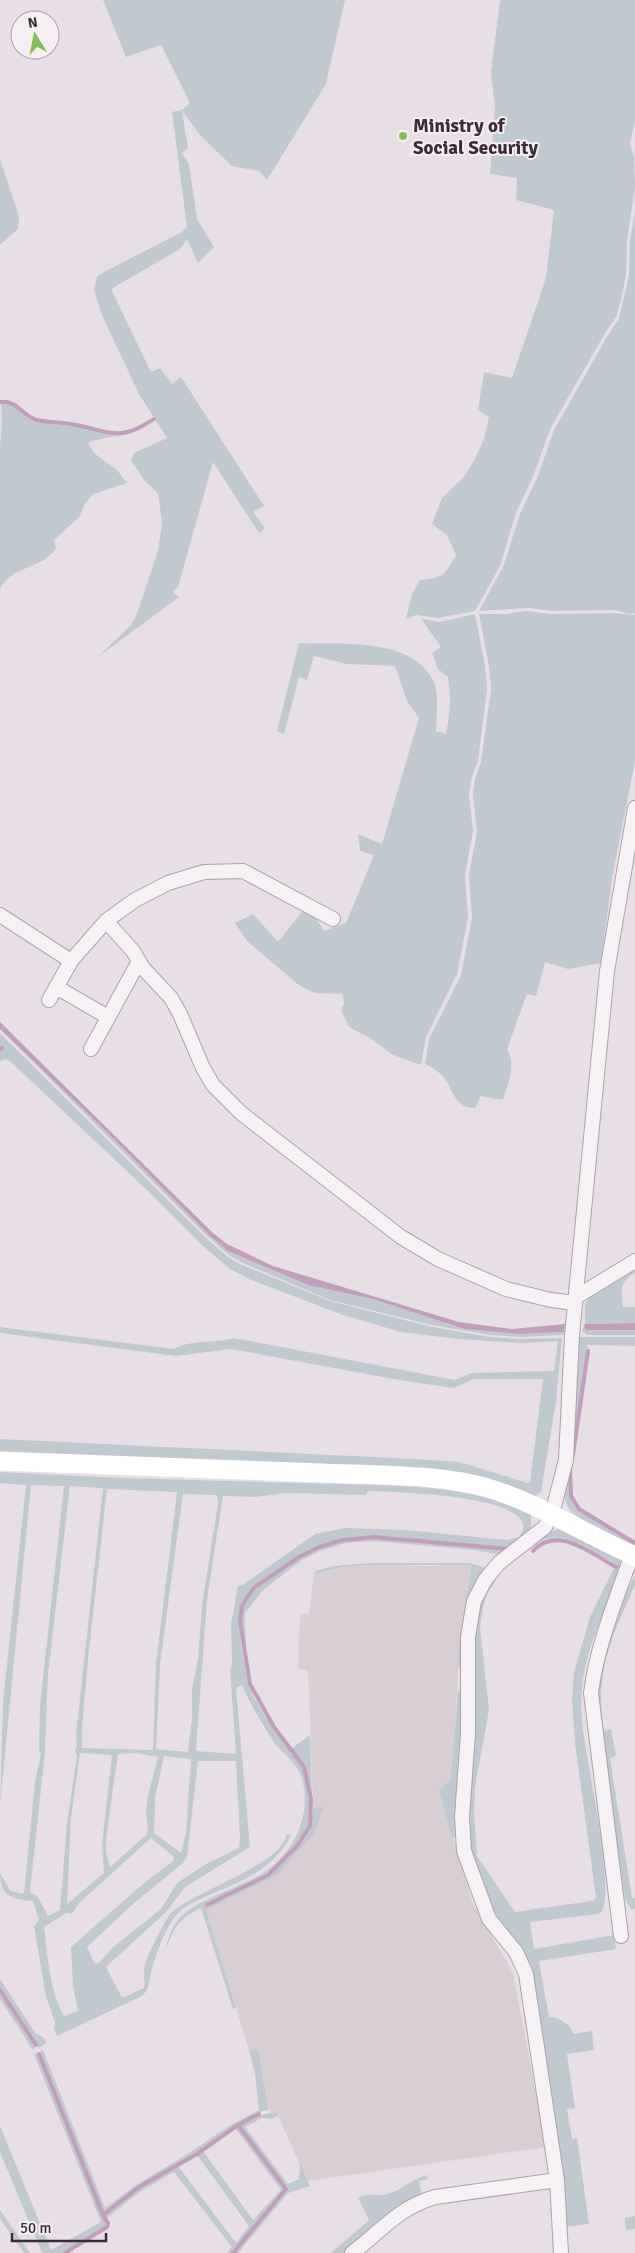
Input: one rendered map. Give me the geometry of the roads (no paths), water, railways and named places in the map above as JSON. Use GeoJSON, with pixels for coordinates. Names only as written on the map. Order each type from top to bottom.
{"type":"FeatureCollection","features":[{"type":"Feature","properties":{"kind":"main road"},"geometry":{"type":"LineString","coordinates":[[0,1461],[147,1465],[432,1479],[470,1483],[491,1489],[552,1514],[633,1555]]}},
{"type":"Feature","properties":{"kind":"street"},"geometry":{"type":"LineString","coordinates":[[561,2253],[557,2180],[526,1974],[516,1952],[489,1919],[478,1894],[464,1851],[462,1817],[468,1733],[468,1637],[474,1601],[485,1580],[499,1564],[545,1527],[552,1514],[566,1460],[576,1300],[608,971],[635,808]]}},
{"type":"Feature","properties":{"kind":"street"},"geometry":{"type":"LineString","coordinates":[[108,1017],[53,993],[71,960],[106,921],[135,900],[168,883],[204,872],[243,871],[333,920]]}},
{"type":"Feature","properties":{"kind":"street"},"geometry":{"type":"LineString","coordinates":[[0,915],[71,960]]}},
{"type":"Feature","properties":{"kind":"street"},"geometry":{"type":"LineString","coordinates":[[106,921],[171,998],[180,1014],[202,1068],[213,1085],[241,1113],[401,1237],[446,1262],[506,1289],[551,1300],[576,1300],[635,1261]]}},
{"type":"Feature","properties":{"kind":"street"},"geometry":{"type":"LineString","coordinates":[[91,1049],[139,961]]}},
{"type":"Feature","properties":{"kind":"street"},"geometry":{"type":"LineString","coordinates":[[621,1936],[591,1693],[594,1671],[602,1642],[633,1555]]}},
{"type":"Feature","properties":{"kind":"street"},"geometry":{"type":"LineString","coordinates":[[352,2253],[393,2217],[416,2203],[435,2197],[557,2180]]}},
{"type":"Feature","properties":{"kind":"waterway"},"geometry":{"type":"LineString","coordinates":[[0,402],[15,405],[27,415],[37,420],[71,424],[110,433],[130,431],[154,419]]}},
{"type":"Feature","properties":{"kind":"waterway"},"geometry":{"type":"LineString","coordinates":[[573,1455],[588,1351]]}},
{"type":"Feature","properties":{"kind":"waterway"},"geometry":{"type":"LineString","coordinates":[[570,1469],[571,1496],[579,1509],[635,1543]]}},
{"type":"Feature","properties":{"kind":"waterway"},"geometry":{"type":"LineString","coordinates":[[207,1905],[268,1875],[297,1846],[310,1826],[311,1799],[304,1767],[274,1727],[250,1684],[240,1621],[242,1606],[255,1587],[299,1557],[319,1547],[342,1540],[374,1537],[509,1549]]}},
{"type":"Feature","properties":{"kind":"waterway"},"geometry":{"type":"LineString","coordinates":[[533,1551],[542,1543],[553,1540],[563,1541],[586,1549],[616,1567]]}},
{"type":"Feature","properties":{"kind":"waterway"},"geometry":{"type":"LineString","coordinates":[[0,1990],[36,2045]]}},
{"type":"Feature","properties":{"kind":"waterway"},"geometry":{"type":"LineString","coordinates":[[39,2054],[103,2215],[139,2187],[197,2154],[238,2125],[259,2114]]}},
{"type":"Feature","properties":{"kind":"waterway"},"geometry":{"type":"LineString","coordinates":[[233,2253],[286,2189],[238,2125]]}},
{"type":"Feature","properties":{"kind":"waterway"},"geometry":{"type":"LineString","coordinates":[[65,2253],[107,2227],[108,2223],[103,2215]]}},
{"type":"Feature","properties":{"kind":"place","name":"Ministry of Social Security"},"geometry":{"type":"Point","coordinates":[403,136]}}]}
